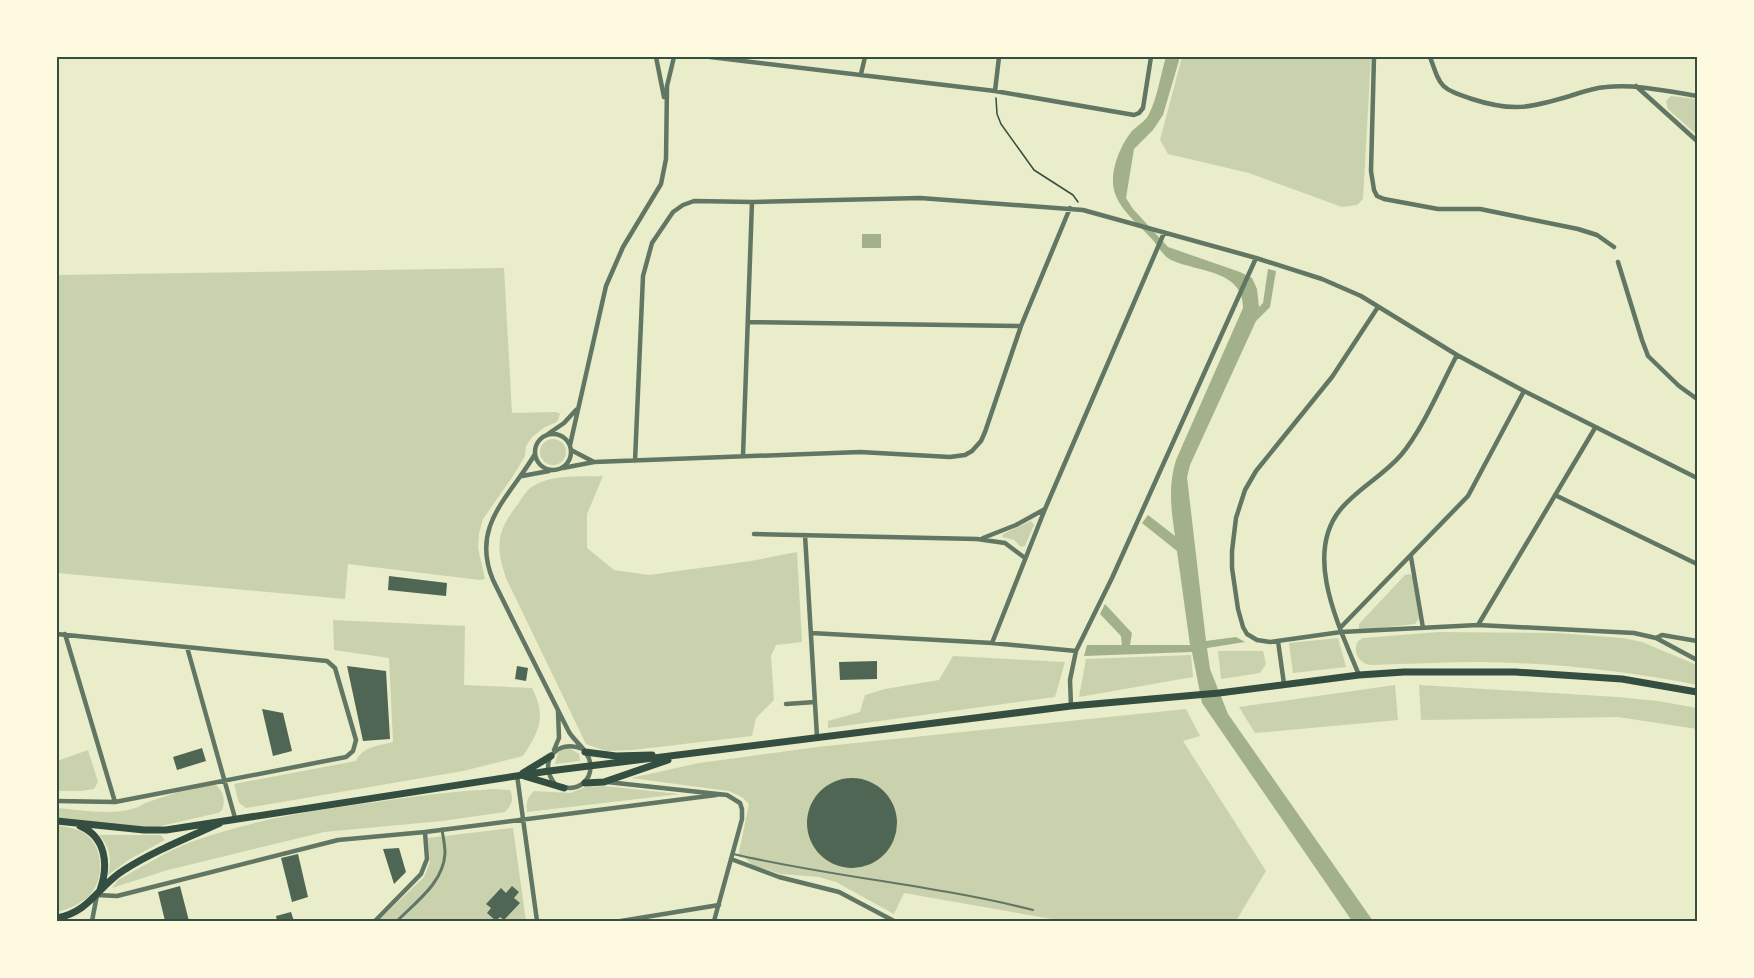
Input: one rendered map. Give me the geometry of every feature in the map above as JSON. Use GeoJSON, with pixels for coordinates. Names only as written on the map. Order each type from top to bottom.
{"type":"FeatureCollection","features":[{"type":"Feature","properties":{"kind":"main road"},"geometry":{"type":"LineString","coordinates":[[69,823],[156,830],[549,771],[1071,706],[1219,693],[1359,675],[1404,672],[1515,672],[1622,679],[1697,692]]}},
{"type":"Feature","properties":{"kind":"main road"},"geometry":{"type":"LineString","coordinates":[[584,751],[616,756],[682,755]]}},
{"type":"Feature","properties":{"kind":"main road"},"geometry":{"type":"LineString","coordinates":[[519,775],[552,753]]}},
{"type":"Feature","properties":{"kind":"main road"},"geometry":{"type":"LineString","coordinates":[[585,783],[604,782],[682,755]]}},
{"type":"Feature","properties":{"kind":"main road"},"geometry":{"type":"LineString","coordinates":[[519,775],[564,788]]}},
{"type":"Feature","properties":{"kind":"main road"},"geometry":{"type":"LineString","coordinates":[[57,918],[78,911],[124,870],[178,842],[232,819]]}},
{"type":"Feature","properties":{"kind":"main road"},"geometry":{"type":"LineString","coordinates":[[57,820],[89,830],[101,846],[105,867],[97,895]]}},
{"type":"Feature","properties":{"kind":"street"},"geometry":{"type":"LineString","coordinates":[[656,57],[665,108]]}},
{"type":"Feature","properties":{"kind":"street"},"geometry":{"type":"LineString","coordinates":[[563,468],[570,460],[577,408],[606,286],[623,247],[661,184],[666,159],[667,86],[674,57]]}},
{"type":"Feature","properties":{"kind":"street"},"geometry":{"type":"LineString","coordinates":[[710,57],[995,91],[1131,115],[1139,113],[1144,105],[1151,57]]}},
{"type":"Feature","properties":{"kind":"street"},"geometry":{"type":"LineString","coordinates":[[861,74],[866,57]]}},
{"type":"Feature","properties":{"kind":"street"},"geometry":{"type":"LineString","coordinates":[[995,91],[999,57]]}},
{"type":"Feature","properties":{"kind":"street"},"geometry":{"type":"LineString","coordinates":[[1374,57],[1371,171],[1377,196],[1438,209],[1480,209],[1578,229],[1597,235],[1614,247]]}},
{"type":"Feature","properties":{"kind":"street"},"geometry":{"type":"LineString","coordinates":[[1430,57],[1438,80],[1445,89],[1495,107],[1536,106],[1599,88],[1636,86],[1697,96]]}},
{"type":"Feature","properties":{"kind":"street"},"geometry":{"type":"LineString","coordinates":[[1636,86],[1697,141]]}},
{"type":"Feature","properties":{"kind":"street"},"geometry":{"type":"LineString","coordinates":[[635,461],[643,276],[652,243],[673,212],[694,201],[920,198],[1083,210],[1256,258],[1333,284],[1361,296],[1457,355],[1524,391],[1697,478]]}},
{"type":"Feature","properties":{"kind":"street"},"geometry":{"type":"LineString","coordinates":[[743,456],[752,202]]}},
{"type":"Feature","properties":{"kind":"street"},"geometry":{"type":"LineString","coordinates":[[522,476],[594,462],[870,452],[958,456],[972,451],[985,432],[1021,326],[1070,208]]}},
{"type":"Feature","properties":{"kind":"street"},"geometry":{"type":"LineString","coordinates":[[992,643],[1024,558],[1164,233]]}},
{"type":"Feature","properties":{"kind":"street"},"geometry":{"type":"LineString","coordinates":[[1071,706],[1070,680],[1076,651],[1112,578],[1256,258]]}},
{"type":"Feature","properties":{"kind":"street"},"geometry":{"type":"LineString","coordinates":[[1618,262],[1648,356],[1697,399]]}},
{"type":"Feature","properties":{"kind":"street"},"geometry":{"type":"LineString","coordinates":[[1378,307],[1332,377],[1256,471],[1245,490],[1239,507],[1232,551],[1232,568],[1240,618],[1251,638],[1263,642],[1341,630],[1478,625],[1634,633],[1656,638],[1697,660]]}},
{"type":"Feature","properties":{"kind":"street"},"geometry":{"type":"LineString","coordinates":[[749,322],[1021,326]]}},
{"type":"Feature","properties":{"kind":"street"},"geometry":{"type":"LineString","coordinates":[[1359,675],[1329,596],[1324,559],[1327,532],[1341,509],[1401,455],[1420,425],[1457,355]]}},
{"type":"Feature","properties":{"kind":"street"},"geometry":{"type":"LineString","coordinates":[[1341,630],[1468,496],[1524,391]]}},
{"type":"Feature","properties":{"kind":"street"},"geometry":{"type":"LineString","coordinates":[[557,706],[559,730],[549,771],[555,783],[564,788],[575,787],[585,783],[590,760],[570,733],[557,706],[493,580],[486,553],[486,536],[490,522],[522,476],[535,454],[537,444],[564,423],[577,408]]}},
{"type":"Feature","properties":{"kind":"street"},"geometry":{"type":"LineString","coordinates":[[1478,625],[1595,428]]}},
{"type":"Feature","properties":{"kind":"street"},"geometry":{"type":"LineString","coordinates":[[544,437],[561,436],[570,447],[594,462]]}},
{"type":"Feature","properties":{"kind":"street"},"geometry":{"type":"LineString","coordinates":[[535,454],[540,465],[551,470]]}},
{"type":"Feature","properties":{"kind":"street"},"geometry":{"type":"LineString","coordinates":[[1554,495],[1697,564]]}},
{"type":"Feature","properties":{"kind":"street"},"geometry":{"type":"LineString","coordinates":[[977,539],[990,537],[1045,509]]}},
{"type":"Feature","properties":{"kind":"street"},"geometry":{"type":"LineString","coordinates":[[754,534],[977,539],[1005,543],[1024,558]]}},
{"type":"Feature","properties":{"kind":"street"},"geometry":{"type":"LineString","coordinates":[[805,535],[816,737]]}},
{"type":"Feature","properties":{"kind":"street"},"geometry":{"type":"LineString","coordinates":[[1411,557],[1423,628]]}},
{"type":"Feature","properties":{"kind":"street"},"geometry":{"type":"LineString","coordinates":[[811,633],[992,643],[1076,651]]}},
{"type":"Feature","properties":{"kind":"street"},"geometry":{"type":"LineString","coordinates":[[57,634],[327,661],[335,668],[355,735],[356,746],[346,757],[115,802],[57,801]]}},
{"type":"Feature","properties":{"kind":"street"},"geometry":{"type":"LineString","coordinates":[[65,634],[115,802]]}},
{"type":"Feature","properties":{"kind":"street"},"geometry":{"type":"LineString","coordinates":[[1656,638],[1662,635],[1697,641]]}},
{"type":"Feature","properties":{"kind":"street"},"geometry":{"type":"LineString","coordinates":[[1278,641],[1284,684]]}},
{"type":"Feature","properties":{"kind":"street"},"geometry":{"type":"LineString","coordinates":[[187,648],[225,779],[232,819]]}},
{"type":"Feature","properties":{"kind":"street"},"geometry":{"type":"LineString","coordinates":[[786,704],[814,702]]}},
{"type":"Feature","properties":{"kind":"street"},"geometry":{"type":"LineString","coordinates":[[552,753],[567,746],[584,751]]}},
{"type":"Feature","properties":{"kind":"street"},"geometry":{"type":"LineString","coordinates":[[519,775],[537,921]]}},
{"type":"Feature","properties":{"kind":"street"},"geometry":{"type":"LineString","coordinates":[[604,782],[733,797],[742,806],[742,819],[714,921]]}},
{"type":"Feature","properties":{"kind":"street"},"geometry":{"type":"LineString","coordinates":[[92,921],[97,895],[117,896],[338,840],[442,830],[716,795]]}},
{"type":"Feature","properties":{"kind":"street"},"geometry":{"type":"LineString","coordinates":[[397,921],[427,892],[440,873],[445,853],[442,830]]}},
{"type":"Feature","properties":{"kind":"street"},"geometry":{"type":"LineString","coordinates":[[375,921],[421,874],[427,858],[425,832]]}},
{"type":"Feature","properties":{"kind":"street"},"geometry":{"type":"LineString","coordinates":[[732,857],[779,877],[839,892],[894,921]]}},
{"type":"Feature","properties":{"kind":"street"},"geometry":{"type":"LineString","coordinates":[[621,921],[719,905]]}},
{"type":"Feature","properties":{"kind":"lane"},"geometry":{"type":"LineString","coordinates":[[732,857],[901,884],[1033,910]]}},
{"type":"Feature","properties":{"kind":"path"},"geometry":{"type":"LineString","coordinates":[[995,91],[997,114],[1006,132],[1034,170],[1073,195],[1083,210]]}},
{"type":"Feature","properties":{"kind":"shaded area"},"geometry":{"type":"Polygon","coordinates":[[[1166,57],[1180,57],[1163,115],[1153,130],[1134,149],[1126,198],[1133,209],[1168,247],[1252,278],[1257,289],[1259,307],[1263,303],[1268,269],[1276,271],[1270,307],[1256,321],[1190,465],[1187,477],[1206,641],[1236,637],[1245,642],[1207,648],[1210,669],[1228,714],[1373,921],[1352,921],[1202,703],[1192,652],[1084,656],[1087,645],[1122,645],[1121,636],[1100,614],[1105,604],[1132,633],[1130,645],[1190,645],[1177,551],[1142,523],[1148,515],[1175,536],[1171,507],[1173,470],[1243,308],[1236,286],[1228,279],[1171,260],[1166,256],[1127,213],[1114,189],[1113,174],[1119,154],[1129,135],[1149,114],[1166,57]]]}},
{"type":"Feature","properties":{"kind":"shaded area"},"geometry":{"type":"Polygon","coordinates":[[[1182,57],[1371,57],[1363,199],[1357,205],[1342,207],[1249,173],[1168,154],[1160,140],[1182,57]]]}},
{"type":"Feature","properties":{"kind":"shaded area"},"geometry":{"type":"Polygon","coordinates":[[[1671,96],[1697,99],[1697,135],[1668,109],[1666,101],[1671,96]]]}},
{"type":"Feature","properties":{"kind":"shaded area"},"geometry":{"type":"Polygon","coordinates":[[[862,234],[881,234],[881,248],[862,248],[862,234]]]}},
{"type":"Feature","properties":{"kind":"shaded area"},"geometry":{"type":"Polygon","coordinates":[[[504,268],[512,413],[556,412],[560,414],[557,422],[545,427],[532,437],[526,446],[525,456],[483,519],[478,548],[485,579],[348,564],[345,599],[57,573],[57,275],[504,268]]]}},
{"type":"Feature","properties":{"kind":"shaded area"},"geometry":{"type":"Polygon","coordinates":[[[553,439],[563,442],[566,452],[563,462],[553,465],[543,462],[540,452],[543,442],[553,439]]]}},
{"type":"Feature","properties":{"kind":"shaded area"},"geometry":{"type":"Polygon","coordinates":[[[603,476],[587,514],[587,548],[614,570],[649,575],[751,561],[797,552],[802,642],[776,645],[771,656],[774,700],[756,718],[752,736],[633,750],[606,751],[586,744],[506,578],[499,547],[506,522],[531,487],[558,478],[603,476]]]}},
{"type":"Feature","properties":{"kind":"shaded area"},"geometry":{"type":"Polygon","coordinates":[[[1031,521],[1034,525],[1025,546],[1021,547],[1014,540],[1002,537],[1003,534],[1031,521]]]}},
{"type":"Feature","properties":{"kind":"shaded area"},"geometry":{"type":"Polygon","coordinates":[[[1405,575],[1413,576],[1419,618],[1415,624],[1359,629],[1359,624],[1405,575]]]}},
{"type":"Feature","properties":{"kind":"shaded area"},"geometry":{"type":"Polygon","coordinates":[[[333,620],[465,626],[464,685],[532,688],[537,698],[539,724],[523,756],[463,771],[246,808],[239,803],[234,784],[356,761],[367,749],[393,742],[389,658],[334,650],[333,620]]]}},
{"type":"Feature","properties":{"kind":"shaded area"},"geometry":{"type":"Polygon","coordinates":[[[1439,632],[1557,633],[1623,638],[1642,642],[1697,665],[1697,685],[1617,672],[1536,664],[1482,662],[1371,665],[1360,660],[1356,653],[1356,645],[1363,638],[1439,632]]]}},
{"type":"Feature","properties":{"kind":"shaded area"},"geometry":{"type":"Polygon","coordinates":[[[1338,638],[1346,667],[1293,673],[1289,643],[1338,638]]]}},
{"type":"Feature","properties":{"kind":"shaded area"},"geometry":{"type":"Polygon","coordinates":[[[1218,651],[1263,651],[1266,664],[1260,673],[1221,679],[1218,651]]]}},
{"type":"Feature","properties":{"kind":"shaded area"},"geometry":{"type":"Polygon","coordinates":[[[1191,655],[1193,677],[1079,697],[1086,659],[1191,655]]]}},
{"type":"Feature","properties":{"kind":"shaded area"},"geometry":{"type":"Polygon","coordinates":[[[953,656],[1065,662],[1055,697],[828,728],[828,721],[860,712],[865,695],[885,689],[939,680],[953,656]]]}},
{"type":"Feature","properties":{"kind":"shaded area"},"geometry":{"type":"Polygon","coordinates":[[[1395,685],[1398,720],[1255,733],[1239,707],[1395,685]]]}},
{"type":"Feature","properties":{"kind":"shaded area"},"geometry":{"type":"Polygon","coordinates":[[[1419,685],[1658,701],[1697,708],[1697,729],[1618,717],[1421,720],[1419,685]]]}},
{"type":"Feature","properties":{"kind":"shaded area"},"geometry":{"type":"Polygon","coordinates":[[[1186,709],[1200,736],[1183,741],[1266,871],[1236,921],[1063,921],[904,893],[894,914],[836,882],[819,877],[781,874],[752,865],[745,858],[738,857],[749,804],[742,797],[729,791],[631,778],[699,763],[817,747],[1186,709]]]}},
{"type":"Feature","properties":{"kind":"shaded area"},"geometry":{"type":"Polygon","coordinates":[[[569,748],[579,754],[580,761],[555,764],[558,752],[569,748]]]}},
{"type":"Feature","properties":{"kind":"shaded area"},"geometry":{"type":"Polygon","coordinates":[[[88,750],[98,782],[94,789],[57,791],[57,761],[88,750]]]}},
{"type":"Feature","properties":{"kind":"shaded area"},"geometry":{"type":"Polygon","coordinates":[[[208,782],[213,783],[222,792],[224,801],[222,810],[218,813],[156,827],[57,818],[57,808],[115,812],[136,808],[208,782]]]}},
{"type":"Feature","properties":{"kind":"shaded area"},"geometry":{"type":"Polygon","coordinates":[[[604,786],[680,794],[527,812],[528,801],[534,791],[570,793],[586,787],[604,786]]]}},
{"type":"Feature","properties":{"kind":"shaded area"},"geometry":{"type":"Polygon","coordinates":[[[495,789],[510,790],[512,802],[505,812],[442,821],[324,832],[168,870],[112,888],[118,880],[172,850],[237,828],[330,809],[436,794],[495,789]]]}},
{"type":"Feature","properties":{"kind":"shaded area"},"geometry":{"type":"Polygon","coordinates":[[[57,825],[78,830],[91,839],[99,854],[100,871],[95,888],[90,895],[75,906],[57,912],[57,825]]]}},
{"type":"Feature","properties":{"kind":"shaded area"},"geometry":{"type":"Polygon","coordinates":[[[513,828],[526,921],[378,921],[424,877],[430,862],[428,838],[513,828]]]}},
{"type":"Feature","properties":{"kind":"shaded area"},"geometry":{"type":"Polygon","coordinates":[[[99,835],[161,835],[165,840],[130,859],[108,875],[109,854],[106,844],[99,835]]]}},
{"type":"Feature","properties":{"kind":"building"},"geometry":{"type":"Polygon","coordinates":[[[389,576],[447,583],[446,596],[388,590],[389,576]]]}},
{"type":"Feature","properties":{"kind":"building"},"geometry":{"type":"Polygon","coordinates":[[[877,661],[877,679],[840,680],[839,662],[877,661]]]}},
{"type":"Feature","properties":{"kind":"building"},"geometry":{"type":"Polygon","coordinates":[[[347,666],[386,671],[390,739],[363,741],[347,666]]]}},
{"type":"Feature","properties":{"kind":"building"},"geometry":{"type":"Polygon","coordinates":[[[517,666],[528,668],[526,681],[515,679],[517,666]]]}},
{"type":"Feature","properties":{"kind":"building"},"geometry":{"type":"Polygon","coordinates":[[[262,709],[283,713],[292,751],[273,756],[262,709]]]}},
{"type":"Feature","properties":{"kind":"building"},"geometry":{"type":"Polygon","coordinates":[[[202,748],[206,761],[177,770],[173,757],[202,748]]]}},
{"type":"Feature","properties":{"kind":"building"},"geometry":{"type":"Polygon","coordinates":[[[852,778],[869,782],[884,791],[893,806],[897,823],[893,840],[884,855],[869,864],[852,868],[835,864],[820,855],[811,840],[807,823],[811,806],[820,791],[835,782],[852,778]]]}},
{"type":"Feature","properties":{"kind":"building"},"geometry":{"type":"Polygon","coordinates":[[[399,848],[406,872],[394,884],[383,849],[399,848]]]}},
{"type":"Feature","properties":{"kind":"building"},"geometry":{"type":"Polygon","coordinates":[[[298,854],[308,897],[292,902],[281,858],[298,854]]]}},
{"type":"Feature","properties":{"kind":"building"},"geometry":{"type":"Polygon","coordinates":[[[180,886],[189,921],[165,921],[158,892],[180,886]]]}},
{"type":"Feature","properties":{"kind":"building"},"geometry":{"type":"Polygon","coordinates":[[[512,886],[519,892],[514,898],[520,903],[504,920],[500,917],[496,921],[487,913],[491,908],[486,904],[501,888],[506,893],[512,886]]]}},
{"type":"Feature","properties":{"kind":"building"},"geometry":{"type":"Polygon","coordinates":[[[291,912],[294,921],[277,921],[276,916],[291,912]]]}}]}
